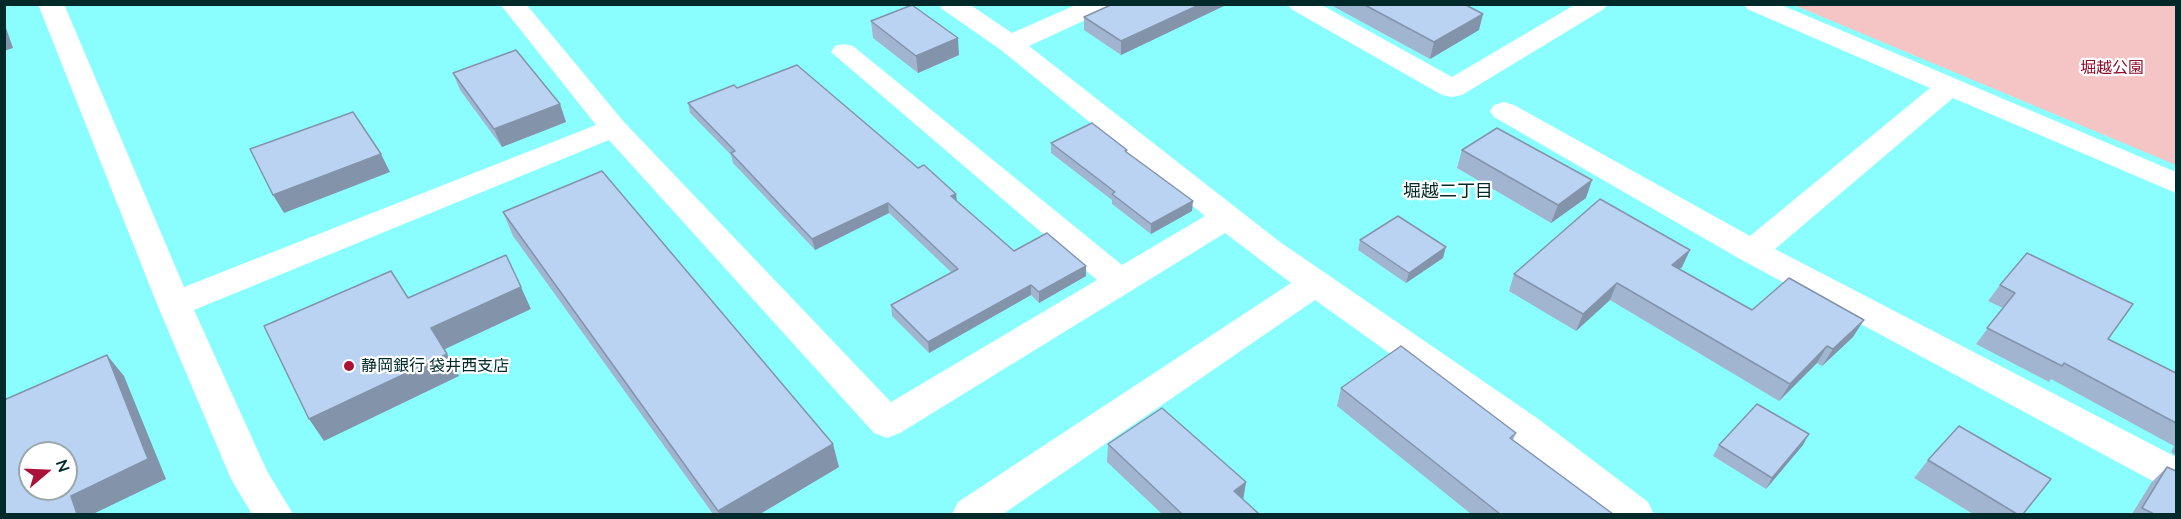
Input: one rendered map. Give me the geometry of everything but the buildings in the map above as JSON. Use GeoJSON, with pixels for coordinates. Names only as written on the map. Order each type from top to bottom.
{"type":"FeatureCollection","features":[{"type":"Feature","properties":{"kind":"street"},"geometry":{"type":"LineString","coordinates":[[51,4],[174,304],[251,479],[273,514]]}},
{"type":"Feature","properties":{"kind":"street"},"geometry":{"type":"LineString","coordinates":[[512,4],[614,128],[887,423],[1226,218]]}},
{"type":"Feature","properties":{"kind":"street"},"geometry":{"type":"LineString","coordinates":[[951,4],[1010,44],[1226,218],[1524,429],[1634,514]]}},
{"type":"Feature","properties":{"kind":"street"},"geometry":{"type":"LineString","coordinates":[[1010,44],[1100,4]]}},
{"type":"Feature","properties":{"kind":"street"},"geometry":{"type":"LineString","coordinates":[[1300,4],[1452,89],[1595,4]]}},
{"type":"Feature","properties":{"kind":"street"},"geometry":{"type":"LineString","coordinates":[[1756,4],[1948,88],[2176,183]]}},
{"type":"Feature","properties":{"kind":"street"},"geometry":{"type":"LineString","coordinates":[[844,52],[1121,282]]}},
{"type":"Feature","properties":{"kind":"street"},"geometry":{"type":"LineString","coordinates":[[1752,251],[1948,88]]}},
{"type":"Feature","properties":{"kind":"street"},"geometry":{"type":"LineString","coordinates":[[1504,111],[1752,251],[2176,475]]}},
{"type":"Feature","properties":{"kind":"street"},"geometry":{"type":"LineString","coordinates":[[174,304],[614,128]]}},
{"type":"Feature","properties":{"kind":"street"},"geometry":{"type":"LineString","coordinates":[[988,511],[1315,283]]}},
{"type":"Feature","properties":{"kind":"green space","name":"堀越公園"},"geometry":{"type":"Polygon","coordinates":[[[1794,5],[2176,5],[2176,165],[1794,5]]]}},
{"type":"Feature","properties":{"kind":"place","name":"静岡銀行 袋井西支店"},"geometry":{"type":"Point","coordinates":[349,366]}},
{"type":"Feature","properties":{"kind":"district","name":"堀越二丁目"},"geometry":{"type":"Point","coordinates":[1448,192]}}]}
